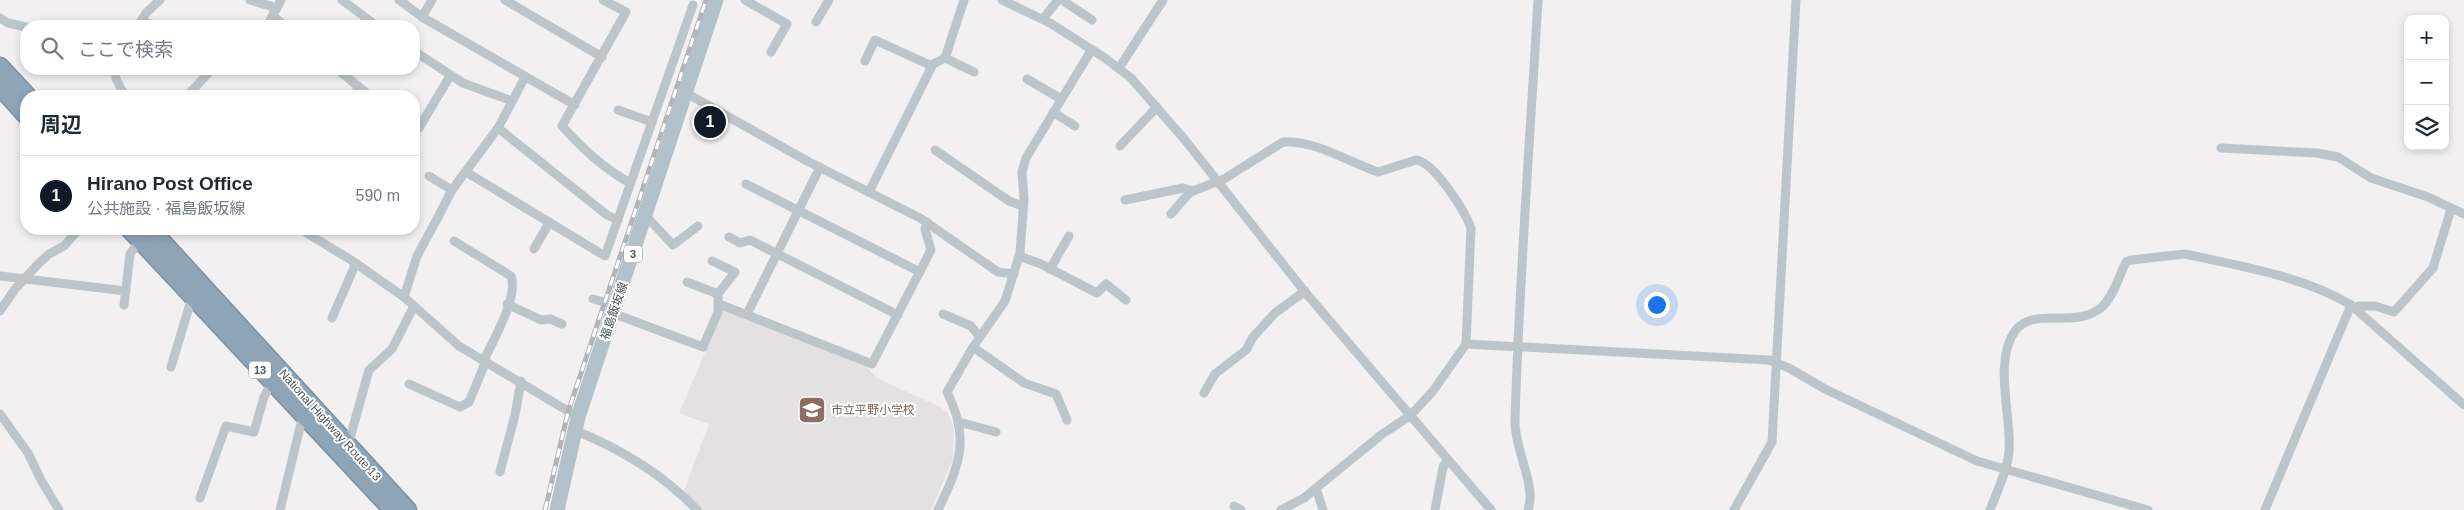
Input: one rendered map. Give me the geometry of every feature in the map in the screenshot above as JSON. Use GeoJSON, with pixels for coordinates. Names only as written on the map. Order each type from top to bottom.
{"type":"FeatureCollection","features":[{"type":"Feature","properties":{"kind":"highway"},"geometry":{"type":"LineString","coordinates":[[0,66],[22,90]]}},
{"type":"Feature","properties":{"kind":"highway"},"geometry":{"type":"LineString","coordinates":[[0,88],[20,110]]}},
{"type":"Feature","properties":{"kind":"highway","name":"National Highway Route 13"},"geometry":{"type":"LineString","coordinates":[[142,235],[192,298],[392,510]]}},
{"type":"Feature","properties":{"kind":"highway","name":"National Highway Route 13"},"geometry":{"type":"LineString","coordinates":[[142,235],[348,445],[408,510]]}},
{"type":"Feature","properties":{"kind":"main road","name":"福島飯坂線"},"geometry":{"type":"LineString","coordinates":[[557,510],[576,423],[716,0]]}},
{"type":"Feature","properties":{"kind":"street"},"geometry":{"type":"LineString","coordinates":[[142,20],[146,13],[160,0]]}},
{"type":"Feature","properties":{"kind":"street"},"geometry":{"type":"LineString","coordinates":[[250,0],[277,8],[282,20]]}},
{"type":"Feature","properties":{"kind":"street"},"geometry":{"type":"LineString","coordinates":[[342,0],[369,20]]}},
{"type":"Feature","properties":{"kind":"street"},"geometry":{"type":"LineString","coordinates":[[400,0],[422,17],[575,105]]}},
{"type":"Feature","properties":{"kind":"street"},"geometry":{"type":"LineString","coordinates":[[422,17],[432,0]]}},
{"type":"Feature","properties":{"kind":"street"},"geometry":{"type":"LineString","coordinates":[[505,0],[602,57]]}},
{"type":"Feature","properties":{"kind":"street"},"geometry":{"type":"LineString","coordinates":[[603,0],[626,12],[562,126],[586,152],[630,183]]}},
{"type":"Feature","properties":{"kind":"street"},"geometry":{"type":"LineString","coordinates":[[745,0],[787,24],[772,52]]}},
{"type":"Feature","properties":{"kind":"street"},"geometry":{"type":"LineString","coordinates":[[816,22],[829,0]]}},
{"type":"Feature","properties":{"kind":"street"},"geometry":{"type":"LineString","coordinates":[[870,192],[932,66],[946,58],[964,0]]}},
{"type":"Feature","properties":{"kind":"street"},"geometry":{"type":"LineString","coordinates":[[1002,0],[1043,19],[1119,68],[1131,78],[1157,107],[1305,291],[1492,510]]}},
{"type":"Feature","properties":{"kind":"street"},"geometry":{"type":"LineString","coordinates":[[1043,19],[1058,0]]}},
{"type":"Feature","properties":{"kind":"street"},"geometry":{"type":"LineString","coordinates":[[1062,0],[1092,20]]}},
{"type":"Feature","properties":{"kind":"street"},"geometry":{"type":"LineString","coordinates":[[1119,68],[1163,0]]}},
{"type":"Feature","properties":{"kind":"street"},"geometry":{"type":"LineString","coordinates":[[1528,510],[1530,493],[1515,426],[1517,347],[1538,0]]}},
{"type":"Feature","properties":{"kind":"street"},"geometry":{"type":"LineString","coordinates":[[1734,510],[1772,442],[1796,0]]}},
{"type":"Feature","properties":{"kind":"street"},"geometry":{"type":"LineString","coordinates":[[466,172],[605,256],[693,5]]}},
{"type":"Feature","properties":{"kind":"street"},"geometry":{"type":"LineString","coordinates":[[268,20],[277,8]]}},
{"type":"Feature","properties":{"kind":"street"},"geometry":{"type":"LineString","coordinates":[[0,18],[8,23],[20,26]]}},
{"type":"Feature","properties":{"kind":"street"},"geometry":{"type":"LineString","coordinates":[[865,61],[875,40],[932,66]]}},
{"type":"Feature","properties":{"kind":"street"},"geometry":{"type":"LineString","coordinates":[[938,510],[956,469],[961,452],[959,422],[947,392],[973,347],[1005,301],[1019,256],[1024,166],[1030,150],[1092,50]]}},
{"type":"Feature","properties":{"kind":"street"},"geometry":{"type":"LineString","coordinates":[[420,55],[450,76],[512,102]]}},
{"type":"Feature","properties":{"kind":"street"},"geometry":{"type":"LineString","coordinates":[[946,58],[974,72]]}},
{"type":"Feature","properties":{"kind":"street"},"geometry":{"type":"LineString","coordinates":[[116,75],[122,90]]}},
{"type":"Feature","properties":{"kind":"street"},"geometry":{"type":"LineString","coordinates":[[193,90],[207,75]]}},
{"type":"Feature","properties":{"kind":"street"},"geometry":{"type":"LineString","coordinates":[[344,75],[363,90]]}},
{"type":"Feature","properties":{"kind":"street"},"geometry":{"type":"LineString","coordinates":[[420,126],[450,76]]}},
{"type":"Feature","properties":{"kind":"street"},"geometry":{"type":"LineString","coordinates":[[404,297],[417,256],[452,190],[498,128],[525,77]]}},
{"type":"Feature","properties":{"kind":"street"},"geometry":{"type":"LineString","coordinates":[[1027,79],[1061,99]]}},
{"type":"Feature","properties":{"kind":"street"},"geometry":{"type":"LineString","coordinates":[[357,90],[358,86]]}},
{"type":"Feature","properties":{"kind":"street"},"geometry":{"type":"LineString","coordinates":[[686,94],[820,167],[927,222],[998,272],[1014,274]]}},
{"type":"Feature","properties":{"kind":"street"},"geometry":{"type":"LineString","coordinates":[[1120,146],[1157,107]]}},
{"type":"Feature","properties":{"kind":"street"},"geometry":{"type":"LineString","coordinates":[[618,110],[652,122]]}},
{"type":"Feature","properties":{"kind":"street"},"geometry":{"type":"LineString","coordinates":[[1054,112],[1075,126]]}},
{"type":"Feature","properties":{"kind":"street"},"geometry":{"type":"LineString","coordinates":[[498,128],[607,215],[618,220]]}},
{"type":"Feature","properties":{"kind":"street"},"geometry":{"type":"LineString","coordinates":[[1171,214],[1193,191],[1217,182],[1283,142],[1307,143],[1378,172],[1416,160],[1422,161],[1432,169],[1466,214],[1471,228],[1466,344],[1433,391],[1411,415],[1381,435],[1304,498],[1282,510]]}},
{"type":"Feature","properties":{"kind":"street"},"geometry":{"type":"LineString","coordinates":[[2220,148],[2317,153],[2338,157],[2371,178],[2428,197],[2464,214]]}},
{"type":"Feature","properties":{"kind":"street"},"geometry":{"type":"LineString","coordinates":[[935,150],[1009,201],[1023,206]]}},
{"type":"Feature","properties":{"kind":"street"},"geometry":{"type":"LineString","coordinates":[[747,314],[820,167]]}},
{"type":"Feature","properties":{"kind":"street"},"geometry":{"type":"LineString","coordinates":[[429,176],[452,190]]}},
{"type":"Feature","properties":{"kind":"street"},"geometry":{"type":"LineString","coordinates":[[746,184],[920,272]]}},
{"type":"Feature","properties":{"kind":"street"},"geometry":{"type":"LineString","coordinates":[[1125,200],[1183,188],[1193,191]]}},
{"type":"Feature","properties":{"kind":"street"},"geometry":{"type":"LineString","coordinates":[[2354,307],[2368,305],[2394,312],[2406,295],[2432,268],[2451,209]]}},
{"type":"Feature","properties":{"kind":"street"},"geometry":{"type":"LineString","coordinates":[[646,216],[673,245],[698,226]]}},
{"type":"Feature","properties":{"kind":"street"},"geometry":{"type":"LineString","coordinates":[[688,282],[747,314],[872,364],[931,250],[925,229],[927,222]]}},
{"type":"Feature","properties":{"kind":"street"},"geometry":{"type":"LineString","coordinates":[[534,248],[549,223]]}},
{"type":"Feature","properties":{"kind":"street"},"geometry":{"type":"LineString","coordinates":[[0,311],[25,278],[49,254],[64,246],[74,235]]}},
{"type":"Feature","properties":{"kind":"street"},"geometry":{"type":"LineString","coordinates":[[124,305],[130,254],[139,235]]}},
{"type":"Feature","properties":{"kind":"street"},"geometry":{"type":"LineString","coordinates":[[318,235],[404,297],[460,346],[521,381],[576,423],[658,474],[697,510]]}},
{"type":"Feature","properties":{"kind":"street"},"geometry":{"type":"LineString","coordinates":[[729,236],[740,243],[750,240],[898,315]]}},
{"type":"Feature","properties":{"kind":"street"},"geometry":{"type":"LineString","coordinates":[[1050,269],[1069,236]]}},
{"type":"Feature","properties":{"kind":"street"},"geometry":{"type":"LineString","coordinates":[[409,384],[460,407],[469,402],[502,322],[514,283],[510,276],[454,241]]}},
{"type":"Feature","properties":{"kind":"street"},"geometry":{"type":"LineString","coordinates":[[1019,256],[1097,292],[1106,284],[1111,286],[1126,300]]}},
{"type":"Feature","properties":{"kind":"street"},"geometry":{"type":"LineString","coordinates":[[1990,510],[2009,453],[2006,355],[2013,334],[2016,329],[2039,317],[2073,319],[2097,310],[2108,299],[2126,262],[2159,256],[2192,256],[2292,280],[2354,307],[2464,405]]}},
{"type":"Feature","properties":{"kind":"street"},"geometry":{"type":"LineString","coordinates":[[593,300],[703,348],[710,334],[718,299],[735,272],[712,261]]}},
{"type":"Feature","properties":{"kind":"street"},"geometry":{"type":"LineString","coordinates":[[332,318],[356,263]]}},
{"type":"Feature","properties":{"kind":"street"},"geometry":{"type":"LineString","coordinates":[[0,276],[126,290]]}},
{"type":"Feature","properties":{"kind":"street"},"geometry":{"type":"LineString","coordinates":[[1204,392],[1215,374],[1246,350],[1253,336],[1270,318],[1305,291]]}},
{"type":"Feature","properties":{"kind":"street"},"geometry":{"type":"LineString","coordinates":[[171,367],[192,298]]}},
{"type":"Feature","properties":{"kind":"street"},"geometry":{"type":"LineString","coordinates":[[507,304],[541,320],[550,319],[562,324]]}},
{"type":"Feature","properties":{"kind":"street"},"geometry":{"type":"LineString","coordinates":[[348,445],[369,370],[392,349],[414,306]]}},
{"type":"Feature","properties":{"kind":"street"},"geometry":{"type":"LineString","coordinates":[[2265,510],[2354,307]]}},
{"type":"Feature","properties":{"kind":"street"},"geometry":{"type":"LineString","coordinates":[[943,314],[971,326],[980,337]]}},
{"type":"Feature","properties":{"kind":"street"},"geometry":{"type":"LineString","coordinates":[[1466,344],[1769,360],[1956,453],[2148,510]]}},
{"type":"Feature","properties":{"kind":"street"},"geometry":{"type":"LineString","coordinates":[[973,347],[1024,383],[1056,394],[1067,420]]}},
{"type":"Feature","properties":{"kind":"street"},"geometry":{"type":"LineString","coordinates":[[500,472],[515,415],[521,381]]}},
{"type":"Feature","properties":{"kind":"street"},"geometry":{"type":"LineString","coordinates":[[200,498],[226,426],[254,432],[264,397],[272,382]]}},
{"type":"Feature","properties":{"kind":"street"},"geometry":{"type":"LineString","coordinates":[[0,414],[28,453],[59,510]]}},
{"type":"Feature","properties":{"kind":"street"},"geometry":{"type":"LineString","coordinates":[[280,510],[303,415]]}},
{"type":"Feature","properties":{"kind":"street"},"geometry":{"type":"LineString","coordinates":[[959,422],[996,432]]}},
{"type":"Feature","properties":{"kind":"street"},"geometry":{"type":"LineString","coordinates":[[1435,510],[1443,467],[1448,459]]}},
{"type":"Feature","properties":{"kind":"street"},"geometry":{"type":"LineString","coordinates":[[1316,488],[1323,510]]}},
{"type":"Feature","properties":{"kind":"shaded area","name":"市立平野小学校"},"geometry":{"type":"Polygon","coordinates":[[[724,309],[868,368],[877,378],[940,407],[948,413],[954,428],[953,459],[931,510],[701,510],[684,491],[709,424],[679,413],[724,309]]]}},
{"type":"Feature","properties":{"kind":"railway"},"geometry":{"type":"LineString","coordinates":[[545,510],[568,412],[706,0]]}},
{"type":"Feature","properties":{"kind":"place","name":"Hirano Post Office"},"geometry":{"type":"Point","coordinates":[710,122]}},
{"type":"Feature","properties":{"kind":"place","name":"市立平野小学校"},"geometry":{"type":"Point","coordinates":[812,410]}}]}
